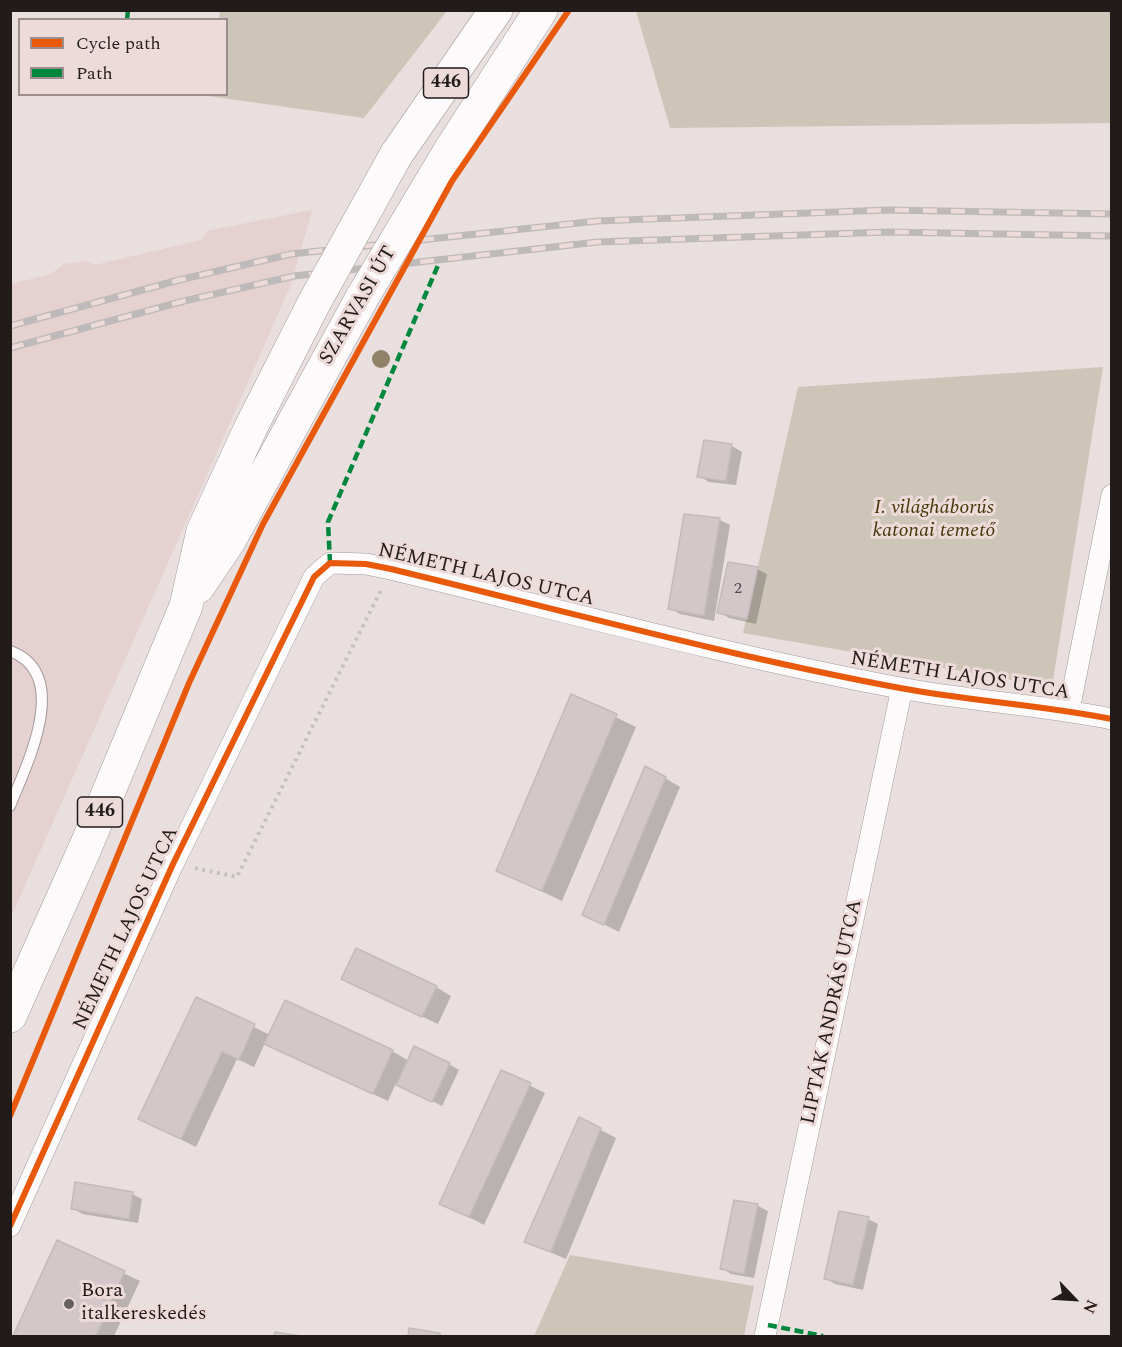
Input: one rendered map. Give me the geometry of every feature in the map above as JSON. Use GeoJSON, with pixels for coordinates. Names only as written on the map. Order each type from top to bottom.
{"type":"FeatureCollection","features":[{"type":"Feature","properties":{"kind":"main road","name":"SZARVASI ÚT"},"geometry":{"type":"LineString","coordinates":[[10,1016],[86,846],[186,606],[203,531],[251,427],[314,303],[396,155],[496,10]]}},
{"type":"Feature","properties":{"kind":"main road","name":"SZARVASI ÚT"},"geometry":{"type":"LineString","coordinates":[[186,606],[229,541],[363,296],[451,149],[541,10]]}},
{"type":"Feature","properties":{"kind":"street"},"geometry":{"type":"LineString","coordinates":[[1069,710],[1112,495]]}},
{"type":"Feature","properties":{"kind":"street","name":"NÉMETH LAJOS UTCA"},"geometry":{"type":"LineString","coordinates":[[10,1226],[173,864],[314,577],[330,563],[366,564],[391,569],[737,654],[902,688],[1069,710],[1112,719]]}},
{"type":"Feature","properties":{"kind":"street","name":"LIPTÁK ANDRÁS UTCA"},"geometry":{"type":"LineString","coordinates":[[765,1336],[902,688]]}},
{"type":"Feature","properties":{"kind":"lane"},"geometry":{"type":"LineString","coordinates":[[10,651],[19,654],[36,673],[44,705],[38,735],[10,806]]}},
{"type":"Feature","properties":{"kind":"path"},"geometry":{"type":"LineString","coordinates":[[173,864],[237,877],[391,569]]}},
{"type":"Feature","properties":{"kind":"shaded area"},"geometry":{"type":"Polygon","coordinates":[[[312,210],[291,285],[11,917],[11,284],[51,274],[64,264],[85,261],[95,265],[201,240],[207,231],[312,210]]]}},
{"type":"Feature","properties":{"kind":"green space"},"geometry":{"type":"Polygon","coordinates":[[[220,10],[447,11],[364,118],[208,96],[228,96],[228,18],[219,18],[220,10]]]}},
{"type":"Feature","properties":{"kind":"green space"},"geometry":{"type":"Polygon","coordinates":[[[636,11],[1111,11],[1111,123],[670,128],[636,11]]]}},
{"type":"Feature","properties":{"kind":"green space","name":"I. világháborús katonai temető"},"geometry":{"type":"Polygon","coordinates":[[[1103,367],[1052,687],[743,633],[798,387],[1103,367]]]}},
{"type":"Feature","properties":{"kind":"green space"},"geometry":{"type":"Polygon","coordinates":[[[570,1255],[754,1286],[744,1336],[534,1336],[570,1255]]]}},
{"type":"Feature","properties":{"kind":"building"},"geometry":{"type":"Polygon","coordinates":[[[704,440],[732,444],[726,481],[697,477],[704,440]]]}},
{"type":"Feature","properties":{"kind":"building"},"geometry":{"type":"Polygon","coordinates":[[[684,514],[720,518],[704,616],[668,609],[684,514]]]}},
{"type":"Feature","properties":{"kind":"building"},"geometry":{"type":"Polygon","coordinates":[[[728,562],[758,567],[747,619],[717,613],[728,562]]]}},
{"type":"Feature","properties":{"kind":"building"},"geometry":{"type":"Polygon","coordinates":[[[571,694],[617,714],[542,891],[496,871],[571,694]]]}},
{"type":"Feature","properties":{"kind":"building"},"geometry":{"type":"Polygon","coordinates":[[[645,766],[666,777],[604,925],[582,915],[645,766]]]}},
{"type":"Feature","properties":{"kind":"building"},"geometry":{"type":"Polygon","coordinates":[[[356,948],[437,986],[422,1017],[341,979],[356,948]]]}},
{"type":"Feature","properties":{"kind":"building"},"geometry":{"type":"Polygon","coordinates":[[[196,997],[255,1024],[239,1060],[222,1052],[181,1139],[138,1119],[196,997]]]}},
{"type":"Feature","properties":{"kind":"building"},"geometry":{"type":"Polygon","coordinates":[[[285,1000],[393,1050],[373,1094],[264,1044],[285,1000]]]}},
{"type":"Feature","properties":{"kind":"building"},"geometry":{"type":"Polygon","coordinates":[[[414,1046],[450,1063],[432,1102],[396,1085],[414,1046]]]}},
{"type":"Feature","properties":{"kind":"building"},"geometry":{"type":"Polygon","coordinates":[[[501,1070],[531,1083],[469,1217],[439,1204],[501,1070]]]}},
{"type":"Feature","properties":{"kind":"building"},"geometry":{"type":"Polygon","coordinates":[[[579,1117],[601,1128],[551,1252],[524,1242],[579,1117]]]}},
{"type":"Feature","properties":{"kind":"building"},"geometry":{"type":"Polygon","coordinates":[[[75,1182],[133,1192],[129,1219],[71,1209],[75,1182]]]}},
{"type":"Feature","properties":{"kind":"building"},"geometry":{"type":"Polygon","coordinates":[[[734,1200],[758,1204],[744,1274],[720,1269],[734,1200]]]}},
{"type":"Feature","properties":{"kind":"building"},"geometry":{"type":"Polygon","coordinates":[[[839,1211],[869,1217],[853,1285],[824,1279],[839,1211]]]}},
{"type":"Feature","properties":{"kind":"building","name":"Bora italkereskedés"},"geometry":{"type":"Polygon","coordinates":[[[57,1240],[125,1271],[96,1336],[13,1336],[57,1240]]]}},
{"type":"Feature","properties":{"kind":"building"},"geometry":{"type":"Polygon","coordinates":[[[409,1328],[440,1333],[439,1336],[408,1336],[409,1328]]]}},
{"type":"Feature","properties":{"kind":"building"},"geometry":{"type":"Polygon","coordinates":[[[275,1332],[301,1336],[274,1336],[275,1332]]]}},
{"type":"Feature","properties":{"kind":"railway"},"geometry":{"type":"LineString","coordinates":[[10,326],[179,280],[291,254],[597,221],[888,210],[1112,214]]}},
{"type":"Feature","properties":{"kind":"railway"},"geometry":{"type":"LineString","coordinates":[[10,348],[184,301],[294,276],[598,242],[888,232],[1112,236]]}},
{"type":"Feature","properties":{"kind":"marked path"},"geometry":{"type":"LineString","coordinates":[[127,18],[128,10]]}},
{"type":"Feature","properties":{"kind":"marked path"},"geometry":{"type":"LineString","coordinates":[[330,563],[328,522],[439,263]]}},
{"type":"Feature","properties":{"kind":"marked path"},"geometry":{"type":"LineString","coordinates":[[768,1325],[823,1336]]}},
{"type":"Feature","properties":{"kind":"cycle path"},"geometry":{"type":"LineString","coordinates":[[10,1116],[189,683],[263,524],[452,181],[569,10]]}},
{"type":"Feature","properties":{"kind":"cycle path"},"geometry":{"type":"LineString","coordinates":[[10,1226],[173,864],[314,577],[330,563],[366,564],[391,569],[708,647],[900,688],[1112,719]]}},
{"type":"Feature","properties":{"kind":"place","name":"Bora italkereskedés"},"geometry":{"type":"Point","coordinates":[69,1304]}}]}
